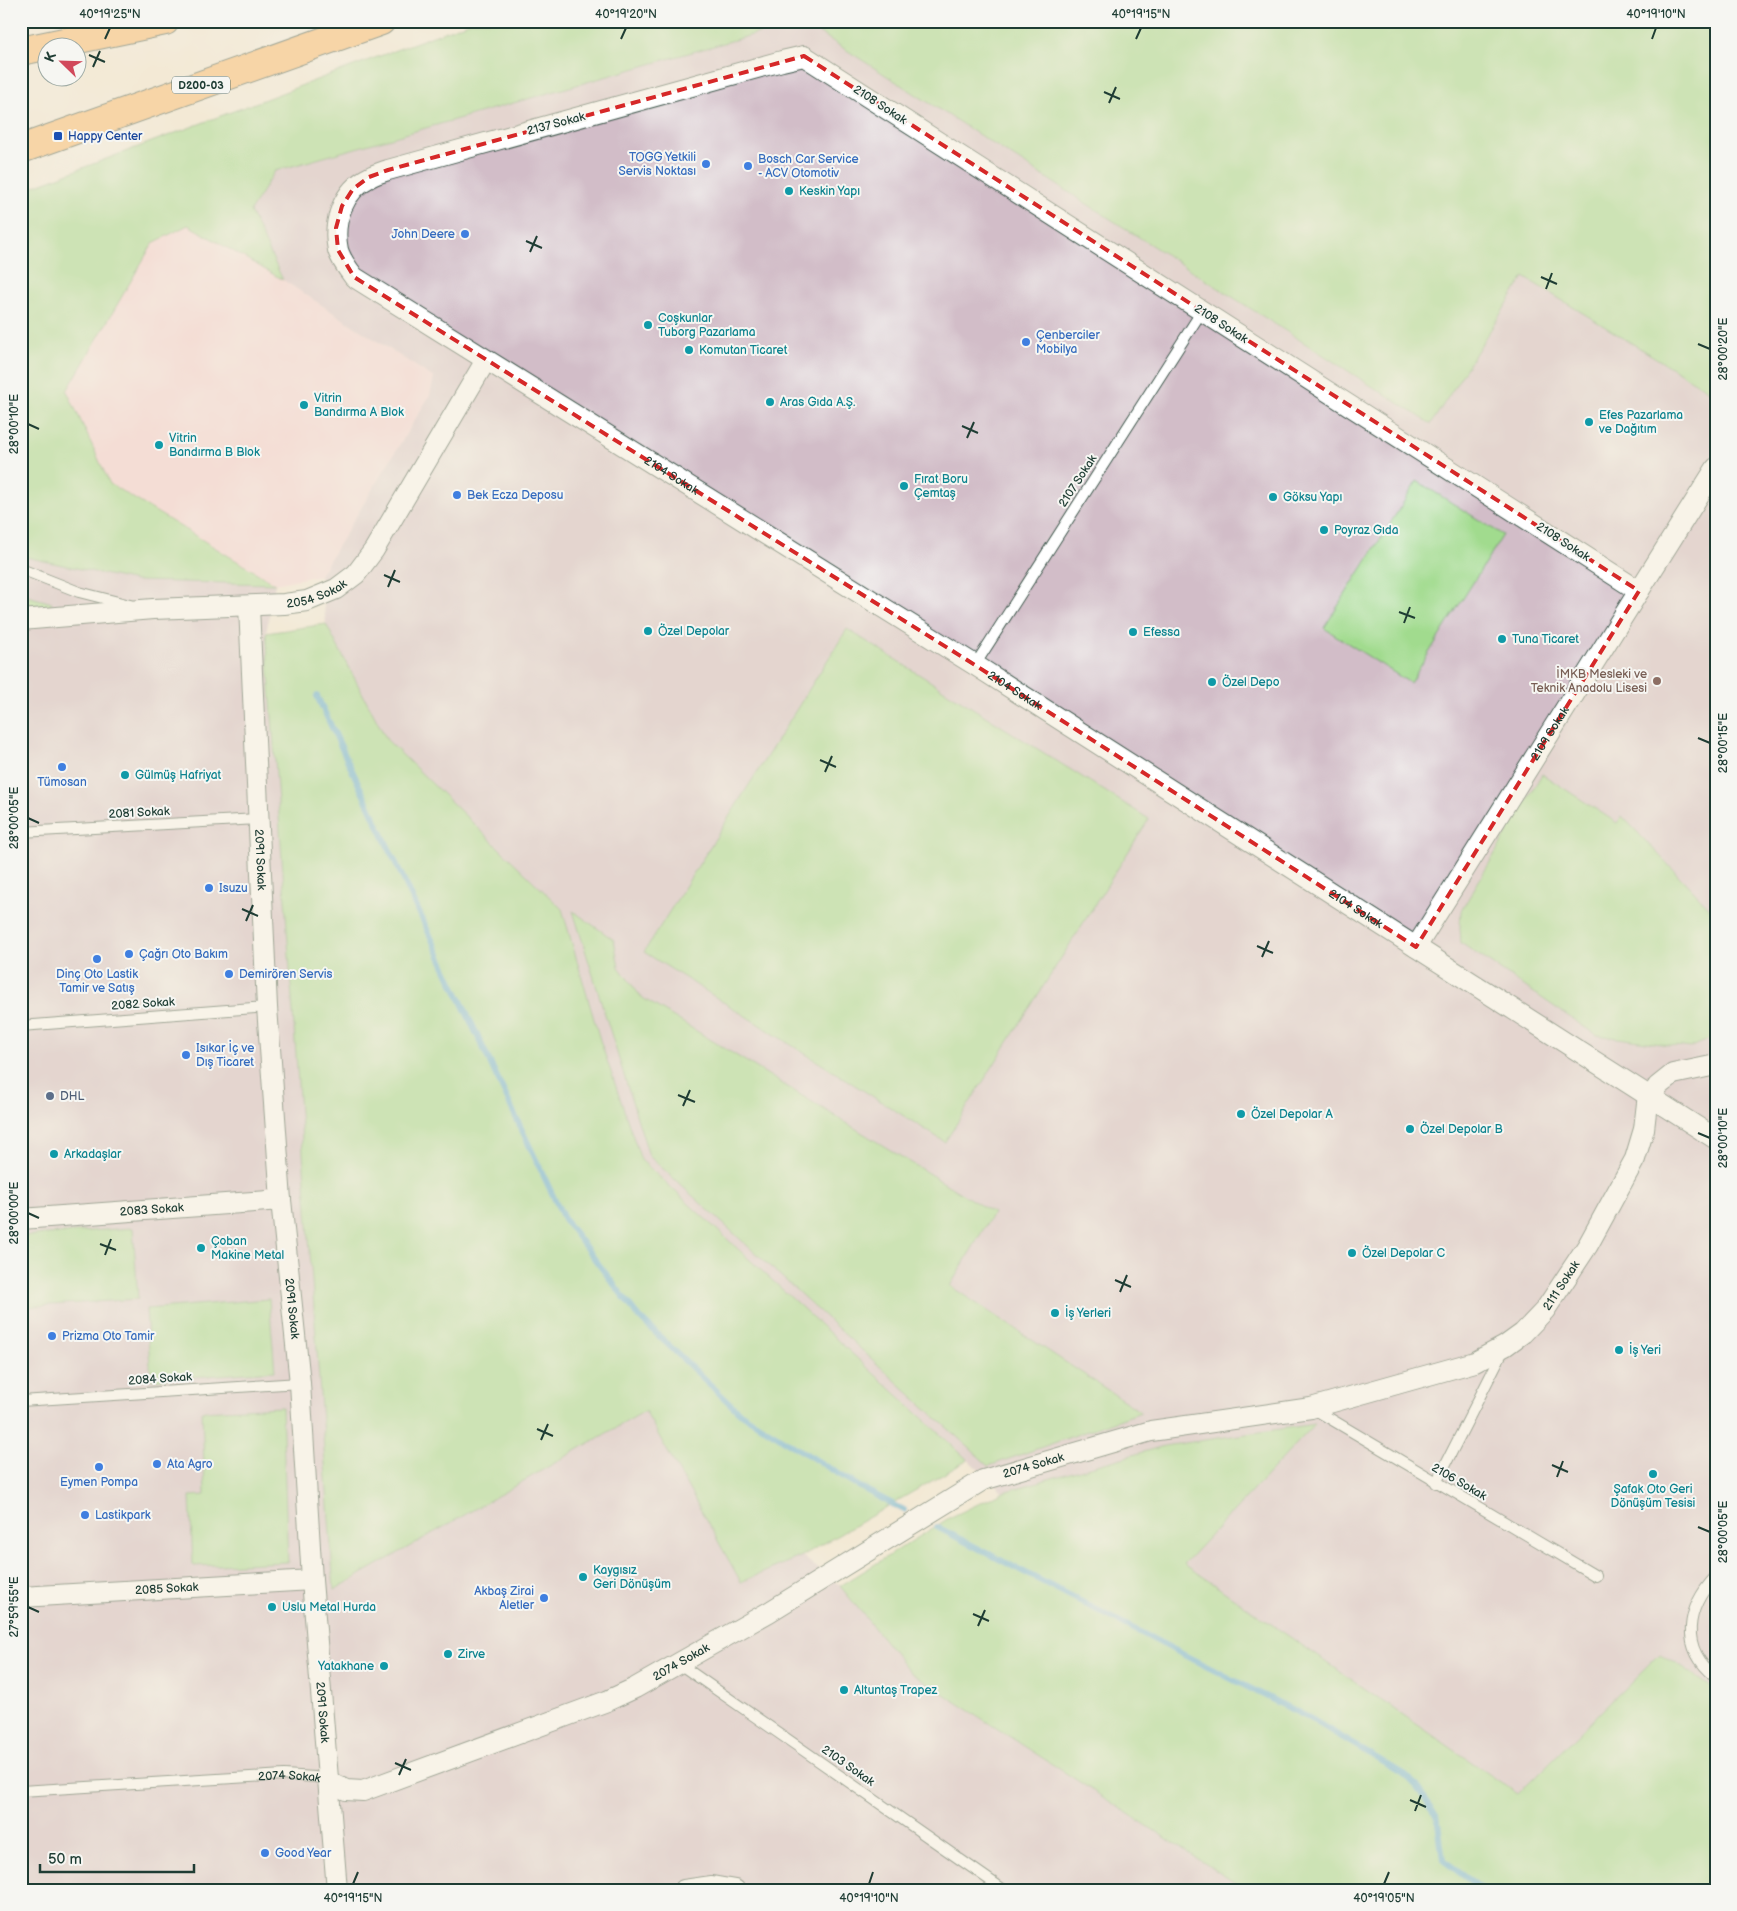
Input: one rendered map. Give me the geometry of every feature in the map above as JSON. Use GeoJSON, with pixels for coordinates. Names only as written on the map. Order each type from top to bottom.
{"type":"FeatureCollection","features":[{"type":"Feature","properties":{"kind":"highway"},"geometry":{"type":"LineString","coordinates":[[21,51],[165,21]]}},
{"type":"Feature","properties":{"kind":"highway","name":"D200-03"},"geometry":{"type":"LineString","coordinates":[[21,149],[381,21]]}},
{"type":"Feature","properties":{"kind":"street","name":"2137 Sokak"},"geometry":{"type":"LineString","coordinates":[[336,228],[342,206],[353,189],[375,174],[804,56]]}},
{"type":"Feature","properties":{"kind":"street","name":"2108 Sokak"},"geometry":{"type":"LineString","coordinates":[[804,56],[1639,590]]}},
{"type":"Feature","properties":{"kind":"street","name":"2104 Sokak"},"geometry":{"type":"LineString","coordinates":[[336,228],[338,250],[344,264],[354,277],[976,665],[1716,1139]]}},
{"type":"Feature","properties":{"kind":"street","name":"2054 Sokak"},"geometry":{"type":"LineString","coordinates":[[21,620],[153,609],[284,604],[306,601],[336,589],[356,574],[374,550],[486,360]]}},
{"type":"Feature","properties":{"kind":"street","name":"2109 Sokak"},"geometry":{"type":"LineString","coordinates":[[1416,947],[1716,468]]}},
{"type":"Feature","properties":{"kind":"street","name":"2091 Sokak"},"geometry":{"type":"LineString","coordinates":[[248,606],[267,1007],[282,1200],[300,1382],[312,1580],[337,1890]]}},
{"type":"Feature","properties":{"kind":"street"},"geometry":{"type":"LineString","coordinates":[[1650,1097],[1658,1086],[1673,1074],[1716,1065]]}},
{"type":"Feature","properties":{"kind":"street","name":"2111 Sokak"},"geometry":{"type":"LineString","coordinates":[[1311,1408],[1475,1362],[1505,1346],[1523,1333],[1545,1310],[1588,1245],[1635,1159],[1644,1129],[1646,1108],[1650,1097]]}},
{"type":"Feature","properties":{"kind":"street","name":"2083 Sokak"},"geometry":{"type":"LineString","coordinates":[[21,1219],[282,1200]]}},
{"type":"Feature","properties":{"kind":"street","name":"2074 Sokak"},"geometry":{"type":"LineString","coordinates":[[328,1781],[354,1791],[372,1788],[607,1701],[635,1688],[769,1612],[983,1480],[1151,1431],[1284,1410],[1311,1408]]}},
{"type":"Feature","properties":{"kind":"street","name":"2085 Sokak"},"geometry":{"type":"LineString","coordinates":[[21,1597],[312,1580]]}},
{"type":"Feature","properties":{"kind":"street"},"geometry":{"type":"LineString","coordinates":[[684,1890],[712,1886],[735,1890]]}},
{"type":"Feature","properties":{"kind":"lane","name":"2107 Sokak"},"geometry":{"type":"LineString","coordinates":[[976,665],[1202,311]]}},
{"type":"Feature","properties":{"kind":"lane"},"geometry":{"type":"LineString","coordinates":[[21,569],[79,592],[153,609]]}},
{"type":"Feature","properties":{"kind":"lane","name":"2081 Sokak"},"geometry":{"type":"LineString","coordinates":[[21,832],[258,818]]}},
{"type":"Feature","properties":{"kind":"lane","name":"2082 Sokak"},"geometry":{"type":"LineString","coordinates":[[21,1026],[267,1007]]}},
{"type":"Feature","properties":{"kind":"lane"},"geometry":{"type":"LineString","coordinates":[[1436,1483],[1505,1346]]}},
{"type":"Feature","properties":{"kind":"lane","name":"2084 Sokak"},"geometry":{"type":"LineString","coordinates":[[21,1401],[300,1382]]}},
{"type":"Feature","properties":{"kind":"lane","name":"2106 Sokak"},"geometry":{"type":"LineString","coordinates":[[1311,1408],[1596,1576]]}},
{"type":"Feature","properties":{"kind":"lane"},"geometry":{"type":"LineString","coordinates":[[1716,1576],[1694,1608],[1690,1634],[1695,1655],[1705,1668],[1716,1677]]}},
{"type":"Feature","properties":{"kind":"lane","name":"2103 Sokak"},"geometry":{"type":"LineString","coordinates":[[678,1662],[1004,1890]]}},
{"type":"Feature","properties":{"kind":"lane","name":"2074 Sokak"},"geometry":{"type":"LineString","coordinates":[[21,1791],[284,1775],[315,1777],[328,1781]]}},
{"type":"Feature","properties":{"kind":"highlighted area"},"geometry":{"type":"Polygon","coordinates":[[[804,56],[1639,591],[1416,947],[975,665],[354,277],[338,250],[336,228],[342,206],[353,189],[369,177],[388,170],[804,56]]]}},
{"type":"Feature","properties":{"kind":"shaded area"},"geometry":{"type":"Polygon","coordinates":[[[801,21],[1430,424],[1524,277],[1716,395],[1716,1690],[1660,1653],[1518,1794],[1184,1564],[1314,1424],[1164,1446],[1003,1492],[641,1160],[600,1040],[562,909],[387,740],[326,624],[320,575],[430,395],[434,378],[283,280],[250,211],[275,171],[801,21]]]}},
{"type":"Feature","properties":{"kind":"shaded area"},"geometry":{"type":"Polygon","coordinates":[[[188,225],[283,280],[434,378],[430,395],[320,575],[275,584],[110,484],[67,391],[153,243],[188,225]]]}},
{"type":"Feature","properties":{"kind":"shaded area"},"geometry":{"type":"Polygon","coordinates":[[[21,556],[136,581],[275,584],[266,633],[334,1589],[645,1411],[741,1582],[802,1556],[840,1586],[910,1672],[1246,1890],[21,1890],[21,556]]]}},
{"type":"Feature","properties":{"kind":"green space"},"geometry":{"type":"Polygon","coordinates":[[[473,21],[801,21],[275,171],[250,211],[283,280],[188,225],[153,243],[67,391],[110,484],[275,584],[136,581],[21,556],[21,191],[473,21]]]}},
{"type":"Feature","properties":{"kind":"green space"},"geometry":{"type":"Polygon","coordinates":[[[801,21],[1716,21],[1716,395],[1524,277],[1431,424],[801,21]]]}},
{"type":"Feature","properties":{"kind":"green space"},"geometry":{"type":"Polygon","coordinates":[[[1417,481],[1503,535],[1410,683],[1324,628],[1417,481]]]}},
{"type":"Feature","properties":{"kind":"green space"},"geometry":{"type":"Polygon","coordinates":[[[21,594],[52,603],[49,609],[21,611],[21,594]]]}},
{"type":"Feature","properties":{"kind":"green space"},"geometry":{"type":"Polygon","coordinates":[[[326,624],[387,740],[562,909],[600,1040],[641,1160],[968,1460],[802,1556],[741,1582],[645,1411],[334,1590],[266,633],[326,624]]]}},
{"type":"Feature","properties":{"kind":"green space"},"geometry":{"type":"Polygon","coordinates":[[[847,629],[1149,819],[945,1142],[644,952],[847,629]]]}},
{"type":"Feature","properties":{"kind":"green space"},"geometry":{"type":"Polygon","coordinates":[[[1542,774],[1617,823],[1622,816],[1716,915],[1716,1036],[1690,1048],[1596,1035],[1461,943],[1461,911],[1542,774]]]}},
{"type":"Feature","properties":{"kind":"green space"},"geometry":{"type":"Polygon","coordinates":[[[573,911],[614,940],[619,967],[641,997],[993,1213],[950,1286],[1141,1412],[989,1466],[649,1156],[573,911]]]}},
{"type":"Feature","properties":{"kind":"green space"},"geometry":{"type":"Polygon","coordinates":[[[133,1228],[138,1299],[21,1307],[21,1236],[133,1228]]]}},
{"type":"Feature","properties":{"kind":"green space"},"geometry":{"type":"Polygon","coordinates":[[[269,1299],[275,1371],[151,1380],[146,1309],[269,1299]]]}},
{"type":"Feature","properties":{"kind":"green space"},"geometry":{"type":"Polygon","coordinates":[[[282,1407],[288,1562],[193,1566],[190,1496],[205,1495],[202,1411],[282,1407]]]}},
{"type":"Feature","properties":{"kind":"green space"},"geometry":{"type":"Polygon","coordinates":[[[1315,1424],[1184,1564],[1518,1794],[1660,1653],[1716,1690],[1716,1890],[1246,1890],[910,1672],[840,1586],[949,1518],[1003,1492],[1164,1446],[1315,1424]]]}},
{"type":"Feature","properties":{"kind":"waterway"},"geometry":{"type":"LineString","coordinates":[[317,696],[564,1219],[639,1317],[740,1413],[860,1487],[904,1510]]}},
{"type":"Feature","properties":{"kind":"waterway"},"geometry":{"type":"LineString","coordinates":[[937,1527],[1313,1720],[1410,1778],[1437,1815],[1443,1860],[1483,1890]]}},
{"type":"Feature","properties":{"kind":"place","name":"Happy Center"},"geometry":{"type":"Point","coordinates":[58,136]}},
{"type":"Feature","properties":{"kind":"place","name":"TOGG Yetkili Servis Noktası"},"geometry":{"type":"Point","coordinates":[706,164]}},
{"type":"Feature","properties":{"kind":"place","name":"Bosch Car Service - ACV Otomotiv"},"geometry":{"type":"Point","coordinates":[748,166]}},
{"type":"Feature","properties":{"kind":"place","name":"Keskin Yapı"},"geometry":{"type":"Point","coordinates":[789,191]}},
{"type":"Feature","properties":{"kind":"place","name":"John Deere"},"geometry":{"type":"Point","coordinates":[465,234]}},
{"type":"Feature","properties":{"kind":"place","name":"Coşkunlar Tuborg Pazarlama"},"geometry":{"type":"Point","coordinates":[648,325]}},
{"type":"Feature","properties":{"kind":"place","name":"Çenberciler Mobilya"},"geometry":{"type":"Point","coordinates":[1026,342]}},
{"type":"Feature","properties":{"kind":"place","name":"Komutan Ticaret"},"geometry":{"type":"Point","coordinates":[689,350]}},
{"type":"Feature","properties":{"kind":"place","name":"Aras Gıda A.Ş."},"geometry":{"type":"Point","coordinates":[770,402]}},
{"type":"Feature","properties":{"kind":"place","name":"Vitrin Bandırma A Blok"},"geometry":{"type":"Point","coordinates":[304,405]}},
{"type":"Feature","properties":{"kind":"place","name":"Efes Pazarlama ve Dağıtım"},"geometry":{"type":"Point","coordinates":[1589,422]}},
{"type":"Feature","properties":{"kind":"place","name":"Vitrin Bandırma B Blok"},"geometry":{"type":"Point","coordinates":[159,445]}},
{"type":"Feature","properties":{"kind":"place","name":"Fırat Boru Çemtaş"},"geometry":{"type":"Point","coordinates":[904,486]}},
{"type":"Feature","properties":{"kind":"place","name":"Bek Ecza Deposu"},"geometry":{"type":"Point","coordinates":[457,495]}},
{"type":"Feature","properties":{"kind":"place","name":"Göksu Yapı"},"geometry":{"type":"Point","coordinates":[1273,497]}},
{"type":"Feature","properties":{"kind":"place","name":"Poyraz Gıda"},"geometry":{"type":"Point","coordinates":[1324,530]}},
{"type":"Feature","properties":{"kind":"place","name":"Özel Depolar"},"geometry":{"type":"Point","coordinates":[648,631]}},
{"type":"Feature","properties":{"kind":"place","name":"Efessa"},"geometry":{"type":"Point","coordinates":[1133,632]}},
{"type":"Feature","properties":{"kind":"place","name":"Tuna Ticaret"},"geometry":{"type":"Point","coordinates":[1502,639]}},
{"type":"Feature","properties":{"kind":"place","name":"İMKB Mesleki ve Teknik Anadolu Lisesi"},"geometry":{"type":"Point","coordinates":[1657,681]}},
{"type":"Feature","properties":{"kind":"place","name":"Özel Depo"},"geometry":{"type":"Point","coordinates":[1212,682]}},
{"type":"Feature","properties":{"kind":"place","name":"Tümosan"},"geometry":{"type":"Point","coordinates":[62,767]}},
{"type":"Feature","properties":{"kind":"place","name":"Gülmüş Hafriyat"},"geometry":{"type":"Point","coordinates":[125,775]}},
{"type":"Feature","properties":{"kind":"place","name":"Isuzu"},"geometry":{"type":"Point","coordinates":[209,888]}},
{"type":"Feature","properties":{"kind":"place","name":"Çağrı Oto Bakım"},"geometry":{"type":"Point","coordinates":[129,954]}},
{"type":"Feature","properties":{"kind":"place","name":"Dinç Oto Lastik Tamir ve Satış"},"geometry":{"type":"Point","coordinates":[97,959]}},
{"type":"Feature","properties":{"kind":"place","name":"Demirören Servis"},"geometry":{"type":"Point","coordinates":[229,974]}},
{"type":"Feature","properties":{"kind":"place","name":"Isıkar İç ve Dış Ticaret"},"geometry":{"type":"Point","coordinates":[186,1055]}},
{"type":"Feature","properties":{"kind":"place","name":"DHL"},"geometry":{"type":"Point","coordinates":[50,1096]}},
{"type":"Feature","properties":{"kind":"place","name":"Özel Depolar A"},"geometry":{"type":"Point","coordinates":[1241,1114]}},
{"type":"Feature","properties":{"kind":"place","name":"Özel Depolar B"},"geometry":{"type":"Point","coordinates":[1410,1129]}},
{"type":"Feature","properties":{"kind":"place","name":"Arkadaşlar"},"geometry":{"type":"Point","coordinates":[54,1154]}},
{"type":"Feature","properties":{"kind":"place","name":"Çoban Makine Metal"},"geometry":{"type":"Point","coordinates":[201,1248]}},
{"type":"Feature","properties":{"kind":"place","name":"Özel Depolar C"},"geometry":{"type":"Point","coordinates":[1352,1253]}},
{"type":"Feature","properties":{"kind":"place","name":"İş Yerleri"},"geometry":{"type":"Point","coordinates":[1055,1313]}},
{"type":"Feature","properties":{"kind":"place","name":"Prizma Oto Tamir"},"geometry":{"type":"Point","coordinates":[52,1336]}},
{"type":"Feature","properties":{"kind":"place","name":"İş Yeri"},"geometry":{"type":"Point","coordinates":[1619,1350]}},
{"type":"Feature","properties":{"kind":"place","name":"Ata Agro"},"geometry":{"type":"Point","coordinates":[157,1464]}},
{"type":"Feature","properties":{"kind":"place","name":"Eymen Pompa"},"geometry":{"type":"Point","coordinates":[99,1467]}},
{"type":"Feature","properties":{"kind":"place","name":"Şafak Oto Geri Dönüşüm Tesisi"},"geometry":{"type":"Point","coordinates":[1653,1474]}},
{"type":"Feature","properties":{"kind":"place","name":"Lastikpark"},"geometry":{"type":"Point","coordinates":[85,1515]}},
{"type":"Feature","properties":{"kind":"place","name":"Kaygısız Geri Dönüşüm"},"geometry":{"type":"Point","coordinates":[583,1577]}},
{"type":"Feature","properties":{"kind":"place","name":"Akbaş Zirai Aletler"},"geometry":{"type":"Point","coordinates":[544,1598]}},
{"type":"Feature","properties":{"kind":"place","name":"Uslu Metal Hurda"},"geometry":{"type":"Point","coordinates":[272,1607]}},
{"type":"Feature","properties":{"kind":"place","name":"Zirve"},"geometry":{"type":"Point","coordinates":[448,1654]}},
{"type":"Feature","properties":{"kind":"place","name":"Yatakhane"},"geometry":{"type":"Point","coordinates":[384,1666]}},
{"type":"Feature","properties":{"kind":"place","name":"Altuntaş Trapez"},"geometry":{"type":"Point","coordinates":[844,1690]}},
{"type":"Feature","properties":{"kind":"place","name":"Good Year"},"geometry":{"type":"Point","coordinates":[265,1853]}}]}
